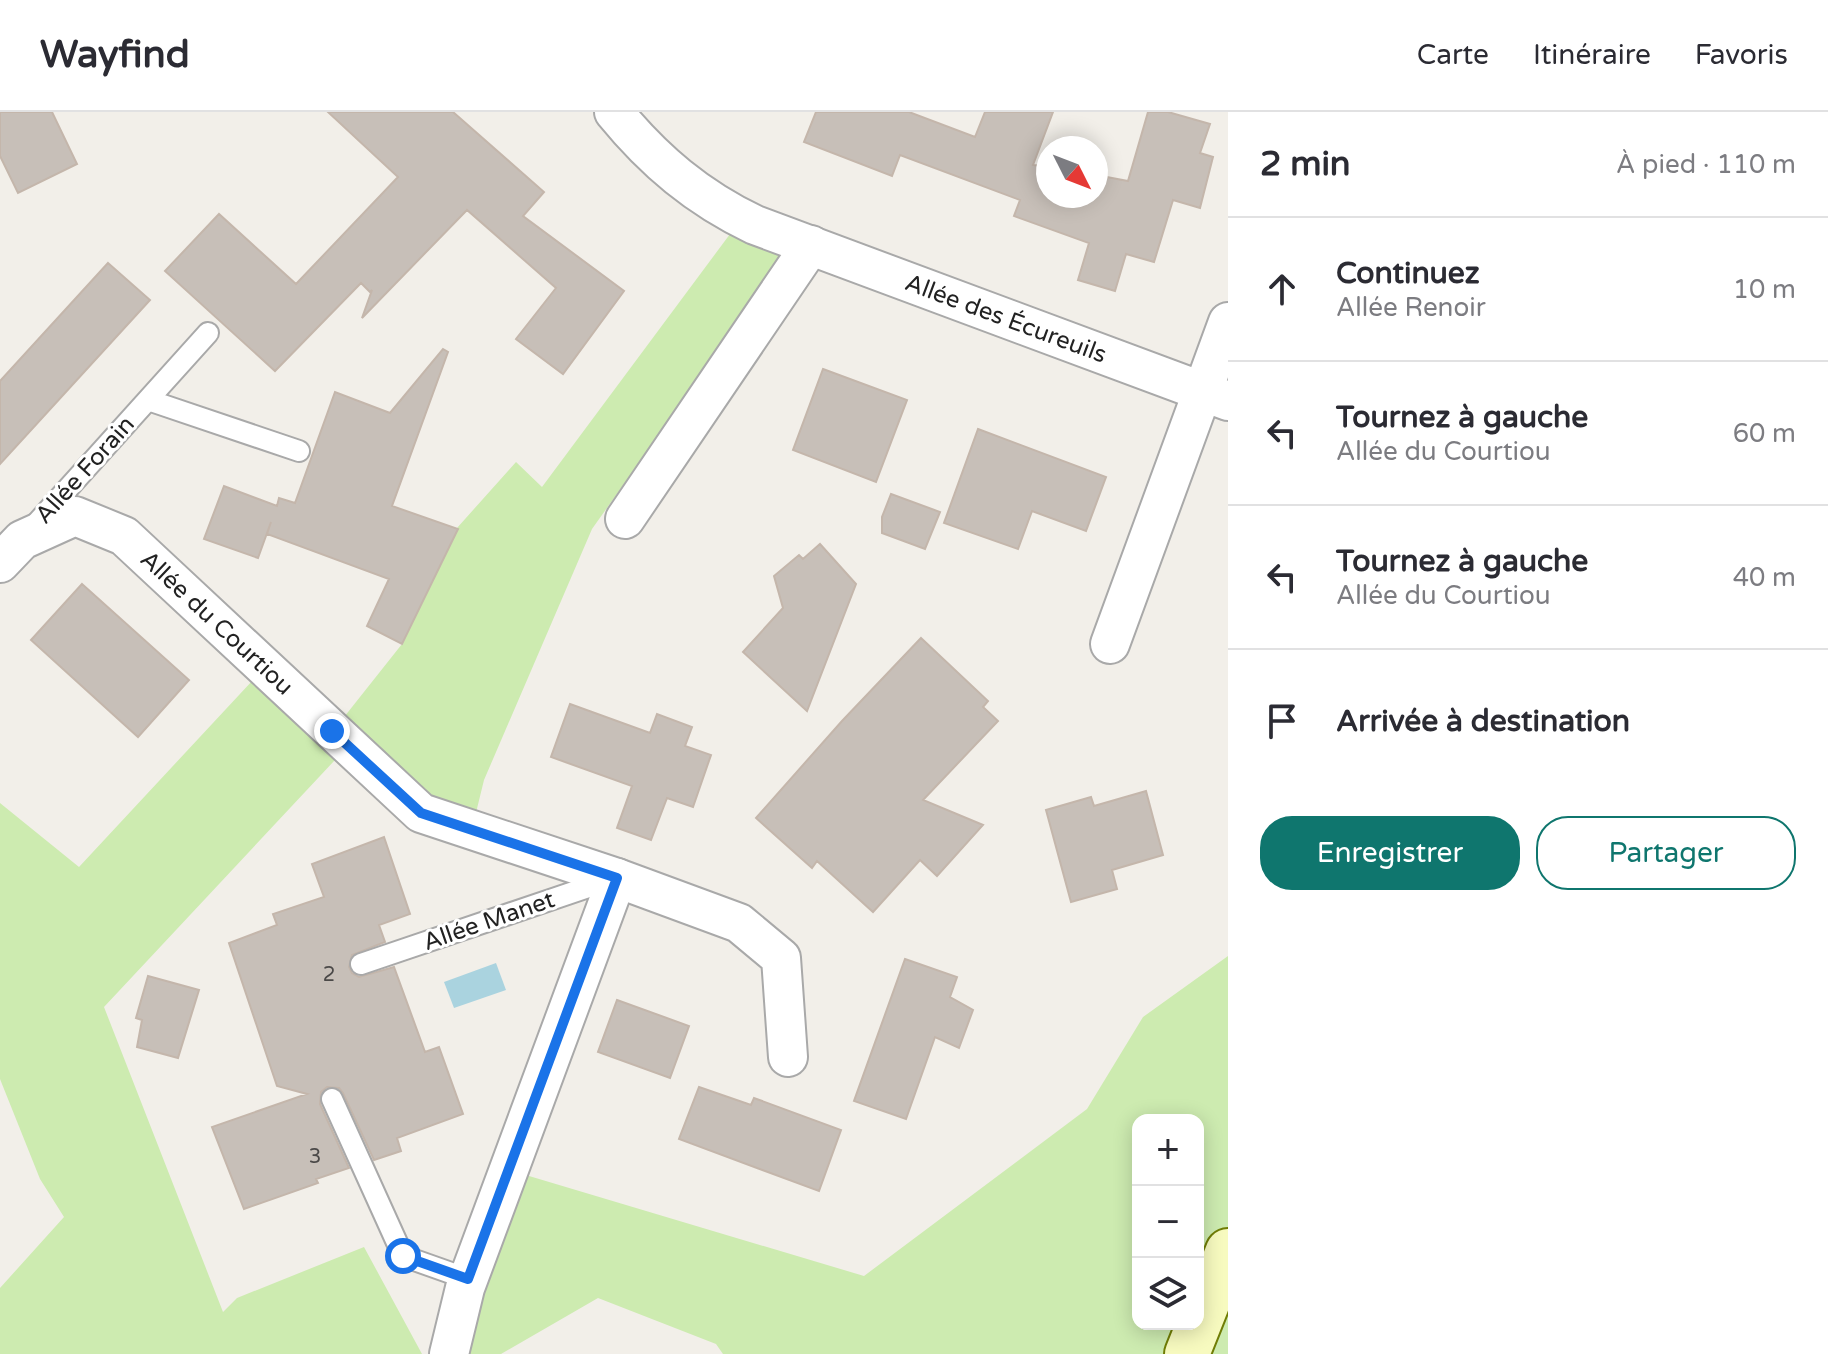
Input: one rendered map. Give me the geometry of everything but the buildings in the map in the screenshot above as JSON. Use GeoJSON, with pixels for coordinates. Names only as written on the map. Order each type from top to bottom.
{"type":"FeatureCollection","features":[{"type":"Feature","properties":{"kind":"main road"},"geometry":{"type":"LineString","coordinates":[[1187,1354],[1228,1251]]}},
{"type":"Feature","properties":{"kind":"street","name":"Allée des Écureuils"},"geometry":{"type":"LineString","coordinates":[[614,112],[646,150],[697,193],[755,225],[1215,396]]}},
{"type":"Feature","properties":{"kind":"street"},"geometry":{"type":"LineString","coordinates":[[625,519],[811,245]]}},
{"type":"Feature","properties":{"kind":"street"},"geometry":{"type":"LineString","coordinates":[[1110,644],[1215,396],[1228,322]]}},
{"type":"Feature","properties":{"kind":"street","name":"Allée du Courtiou"},"geometry":{"type":"LineString","coordinates":[[11,551],[75,516],[124,536],[421,813],[617,878],[739,923],[781,958],[788,1057]]}},
{"type":"Feature","properties":{"kind":"street"},"geometry":{"type":"LineString","coordinates":[[449,1354],[468,1279],[617,878]]}},
{"type":"Feature","properties":{"kind":"lane","name":"Allée Forain"},"geometry":{"type":"LineString","coordinates":[[11,551],[208,333]]}},
{"type":"Feature","properties":{"kind":"lane","name":"Allée Forain"},"geometry":{"type":"LineString","coordinates":[[148,400],[299,451]]}},
{"type":"Feature","properties":{"kind":"lane","name":"Allée Manet"},"geometry":{"type":"LineString","coordinates":[[361,964],[617,878]]}},
{"type":"Feature","properties":{"kind":"lane"},"geometry":{"type":"LineString","coordinates":[[332,1099],[403,1256],[468,1279]]}},
{"type":"Feature","properties":{"kind":"green space"},"geometry":{"type":"Polygon","coordinates":[[[733,230],[783,255],[749,308],[592,529],[484,780],[472,829],[349,745],[104,1007],[223,1312],[237,1298],[364,1247],[422,1354],[0,1354],[0,1288],[64,1217],[40,1179],[0,1079],[0,803],[79,867],[265,667],[333,731],[402,644],[457,528],[516,462],[542,487],[733,230]]]}},
{"type":"Feature","properties":{"kind":"green space"},"geometry":{"type":"Polygon","coordinates":[[[1228,956],[1228,1354],[723,1354],[716,1344],[598,1298],[501,1354],[449,1354],[509,1170],[864,1276],[1087,1109],[1143,1017],[1228,956]]]}},
{"type":"Feature","properties":{"kind":"water"},"geometry":{"type":"Polygon","coordinates":[[[496,963],[506,990],[454,1008],[444,982],[496,963]]]}},
{"type":"Feature","properties":{"kind":"route"},"geometry":{"type":"LineString","coordinates":[[332,731],[421,813],[617,878],[468,1279],[403,1256]]}}]}
